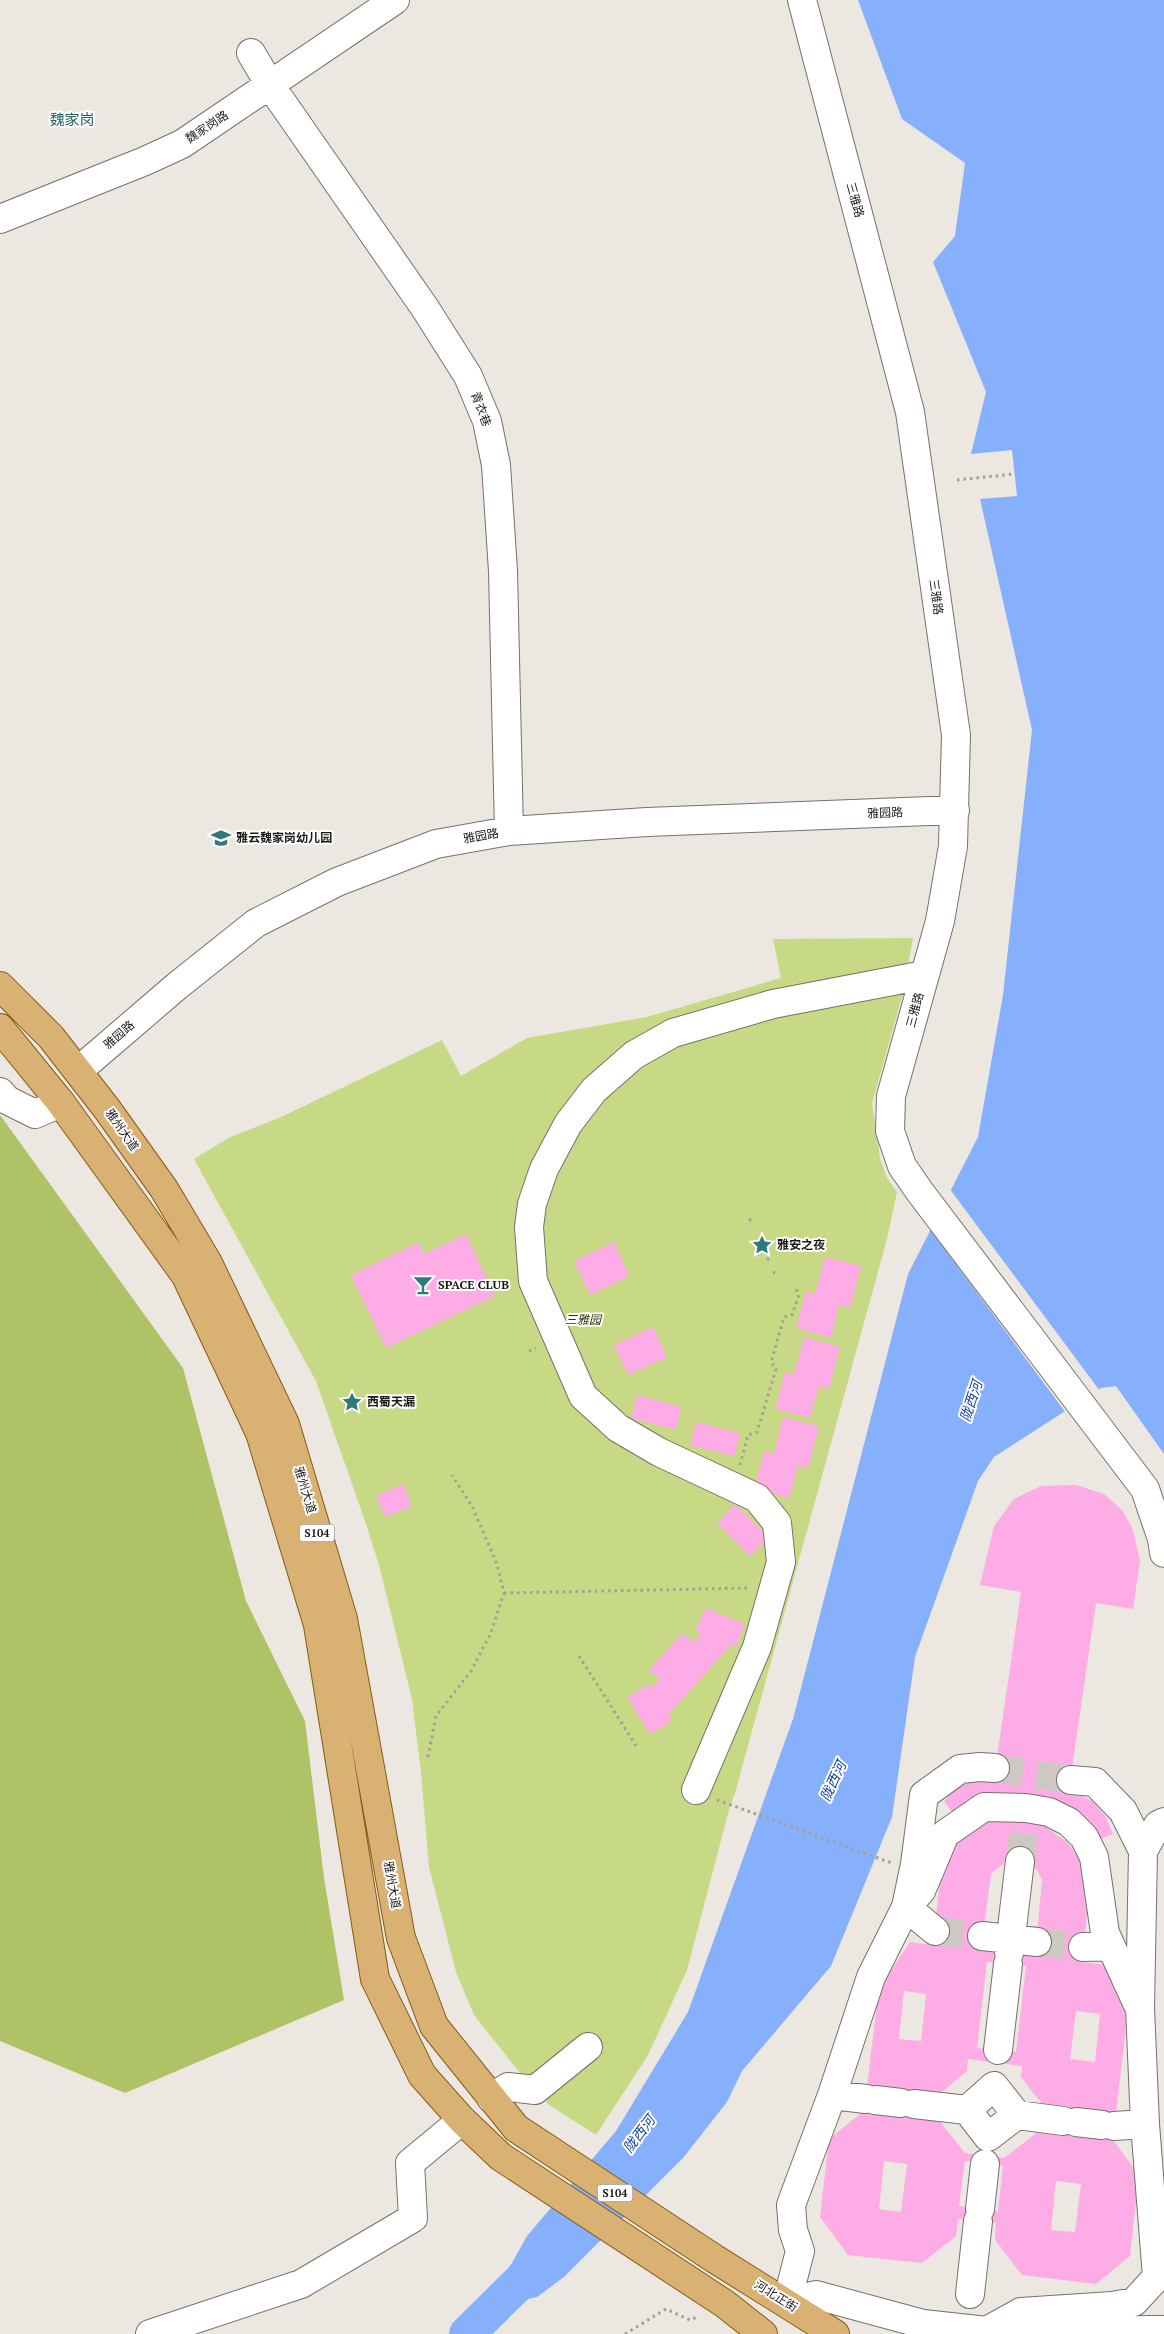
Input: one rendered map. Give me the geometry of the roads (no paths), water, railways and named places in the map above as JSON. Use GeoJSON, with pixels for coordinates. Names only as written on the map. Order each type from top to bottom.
{"type":"FeatureCollection","features":[{"type":"Feature","properties":{"kind":"main road","name":"雅州大道"},"geometry":{"type":"LineString","coordinates":[[0,986],[51,1036],[164,1190],[208,1263],[285,1424],[343,1619],[401,1938],[434,2026],[516,2128],[715,2259]]}},
{"type":"Feature","properties":{"kind":"main road","name":"S104"},"geometry":{"type":"LineString","coordinates":[[0,1028],[61,1103],[186,1276],[260,1433],[318,1625],[375,1979],[422,2075],[462,2120],[501,2158],[697,2288],[725,2304],[763,2334]]}},
{"type":"Feature","properties":{"kind":"main road","name":"河北正街"},"geometry":{"type":"LineString","coordinates":[[715,2259],[787,2302],[835,2334]]}},
{"type":"Feature","properties":{"kind":"street","name":"魏家岗路"},"geometry":{"type":"LineString","coordinates":[[0,219],[145,161],[182,144],[395,0]]}},
{"type":"Feature","properties":{"kind":"street","name":"三雅路"},"geometry":{"type":"LineString","coordinates":[[802,0],[910,412],[956,735],[955,810],[952,846],[940,921],[891,1096],[890,1131],[902,1166],[920,1192],[1145,1489],[1162,1539],[1164,1553]]}},
{"type":"Feature","properties":{"kind":"street","name":"青衣巷"},"geometry":{"type":"LineString","coordinates":[[251,53],[270,85],[425,308],[468,376],[487,421],[496,465],[503,571],[509,831]]}},
{"type":"Feature","properties":{"kind":"street","name":"雅园路"},"geometry":{"type":"LineString","coordinates":[[78,1071],[176,986],[256,923],[337,882],[436,844],[509,831],[657,822],[955,810]]}},
{"type":"Feature","properties":{"kind":"street"},"geometry":{"type":"LineString","coordinates":[[696,1790],[757,1647],[781,1562],[777,1523],[757,1498],[658,1452],[618,1428],[583,1396],[533,1281],[529,1226],[532,1204],[544,1169],[568,1124],[594,1090],[634,1055],[673,1033],[773,1004],[924,975]]}},
{"type":"Feature","properties":{"kind":"street"},"geometry":{"type":"LineString","coordinates":[[0,1092],[7,1100],[35,1114],[61,1103]]}},
{"type":"Feature","properties":{"kind":"street"},"geometry":{"type":"LineString","coordinates":[[995,1768],[960,1769],[924,1795],[915,1864],[906,1906],[871,1976],[832,2095],[792,2205],[793,2230],[800,2251],[787,2302],[816,2294],[923,2324],[987,2332],[1164,2330]]}},
{"type":"Feature","properties":{"kind":"street"},"geometry":{"type":"LineString","coordinates":[[987,2332],[1021,2312],[1112,2306],[1134,2302],[1157,2277],[1145,2124],[1140,2008],[1142,1851],[1123,1811],[1095,1782],[1071,1780]]}},
{"type":"Feature","properties":{"kind":"street"},"geometry":{"type":"LineString","coordinates":[[906,1906],[922,1891],[945,1834],[984,1807],[1025,1814],[1049,1812],[1068,1822],[1084,1837],[1094,1857],[1105,1933],[1140,2008]]}},
{"type":"Feature","properties":{"kind":"street"},"geometry":{"type":"LineString","coordinates":[[1142,1851],[1158,1826],[1164,1822]]}},
{"type":"Feature","properties":{"kind":"street"},"geometry":{"type":"LineString","coordinates":[[967,2110],[996,2066],[1016,1950],[1020,1860]]}},
{"type":"Feature","properties":{"kind":"street"},"geometry":{"type":"LineString","coordinates":[[906,1906],[934,1931]]}},
{"type":"Feature","properties":{"kind":"street"},"geometry":{"type":"LineString","coordinates":[[982,1936],[1016,1950]]}},
{"type":"Feature","properties":{"kind":"street"},"geometry":{"type":"LineString","coordinates":[[1083,1947],[1111,1946]]}},
{"type":"Feature","properties":{"kind":"street"},"geometry":{"type":"LineString","coordinates":[[491,2098],[508,2087],[535,2090],[588,2047]]}},
{"type":"Feature","properties":{"kind":"street"},"geometry":{"type":"LineString","coordinates":[[996,2066],[1017,2115]]}},
{"type":"Feature","properties":{"kind":"street"},"geometry":{"type":"LineString","coordinates":[[832,2095],[967,2110]]}},
{"type":"Feature","properties":{"kind":"street"},"geometry":{"type":"LineString","coordinates":[[967,2110],[986,2152],[970,2294]]}},
{"type":"Feature","properties":{"kind":"street"},"geometry":{"type":"LineString","coordinates":[[1017,2115],[1089,2124],[1145,2124]]}},
{"type":"Feature","properties":{"kind":"street"},"geometry":{"type":"LineString","coordinates":[[986,2152],[1017,2115]]}},
{"type":"Feature","properties":{"kind":"street"},"geometry":{"type":"LineString","coordinates":[[150,2334],[301,2284],[413,2218],[410,2163],[462,2120]]}},
{"type":"Feature","properties":{"kind":"water"},"geometry":{"type":"Polygon","coordinates":[[[858,0],[1164,0],[1164,1454],[1116,1386],[1101,1388],[994,1457],[978,1481],[915,1657],[892,1817],[831,1966],[742,2071],[727,2102],[683,2158],[564,2277],[537,2297],[502,2305],[509,2268],[527,2236],[616,2131],[688,2012],[793,1719],[908,1274],[978,1137],[1003,995],[1032,730],[980,499],[1017,496],[1012,450],[971,454],[986,392],[933,262],[955,236],[965,163],[902,119],[858,0]]]}},
{"type":"Feature","properties":{"kind":"waterway","name":"陇西河"},"geometry":{"type":"LineString","coordinates":[[467,2334],[539,2263]]}},
{"type":"Feature","properties":{"kind":"tunnel"},"geometry":{"type":"LineString","coordinates":[[995,1768],[1071,1780]]}},
{"type":"Feature","properties":{"kind":"tunnel"},"geometry":{"type":"LineString","coordinates":[[1020,1861],[1025,1820]]}},
{"type":"Feature","properties":{"kind":"tunnel"},"geometry":{"type":"LineString","coordinates":[[935,1931],[982,1936]]}},
{"type":"Feature","properties":{"kind":"tunnel"},"geometry":{"type":"LineString","coordinates":[[1037,1942],[1083,1947]]}},
{"type":"Feature","properties":{"kind":"place","name":"雅云魏家岗幼儿园"},"geometry":{"type":"Point","coordinates":[221,838]}},
{"type":"Feature","properties":{"kind":"place","name":"雅安之夜"},"geometry":{"type":"Point","coordinates":[762,1245]}},
{"type":"Feature","properties":{"kind":"place","name":"SPACE CLUB"},"geometry":{"type":"Point","coordinates":[423,1285]}},
{"type":"Feature","properties":{"kind":"place","name":"西蜀天漏"},"geometry":{"type":"Point","coordinates":[352,1402]}},
{"type":"Feature","properties":{"kind":"district","name":"魏家岗"},"geometry":{"type":"Point","coordinates":[72,120]}},
{"type":"Feature","properties":{"kind":"park label","name":"三雅园"},"geometry":{"type":"Point","coordinates":[583,1320]}}]}
